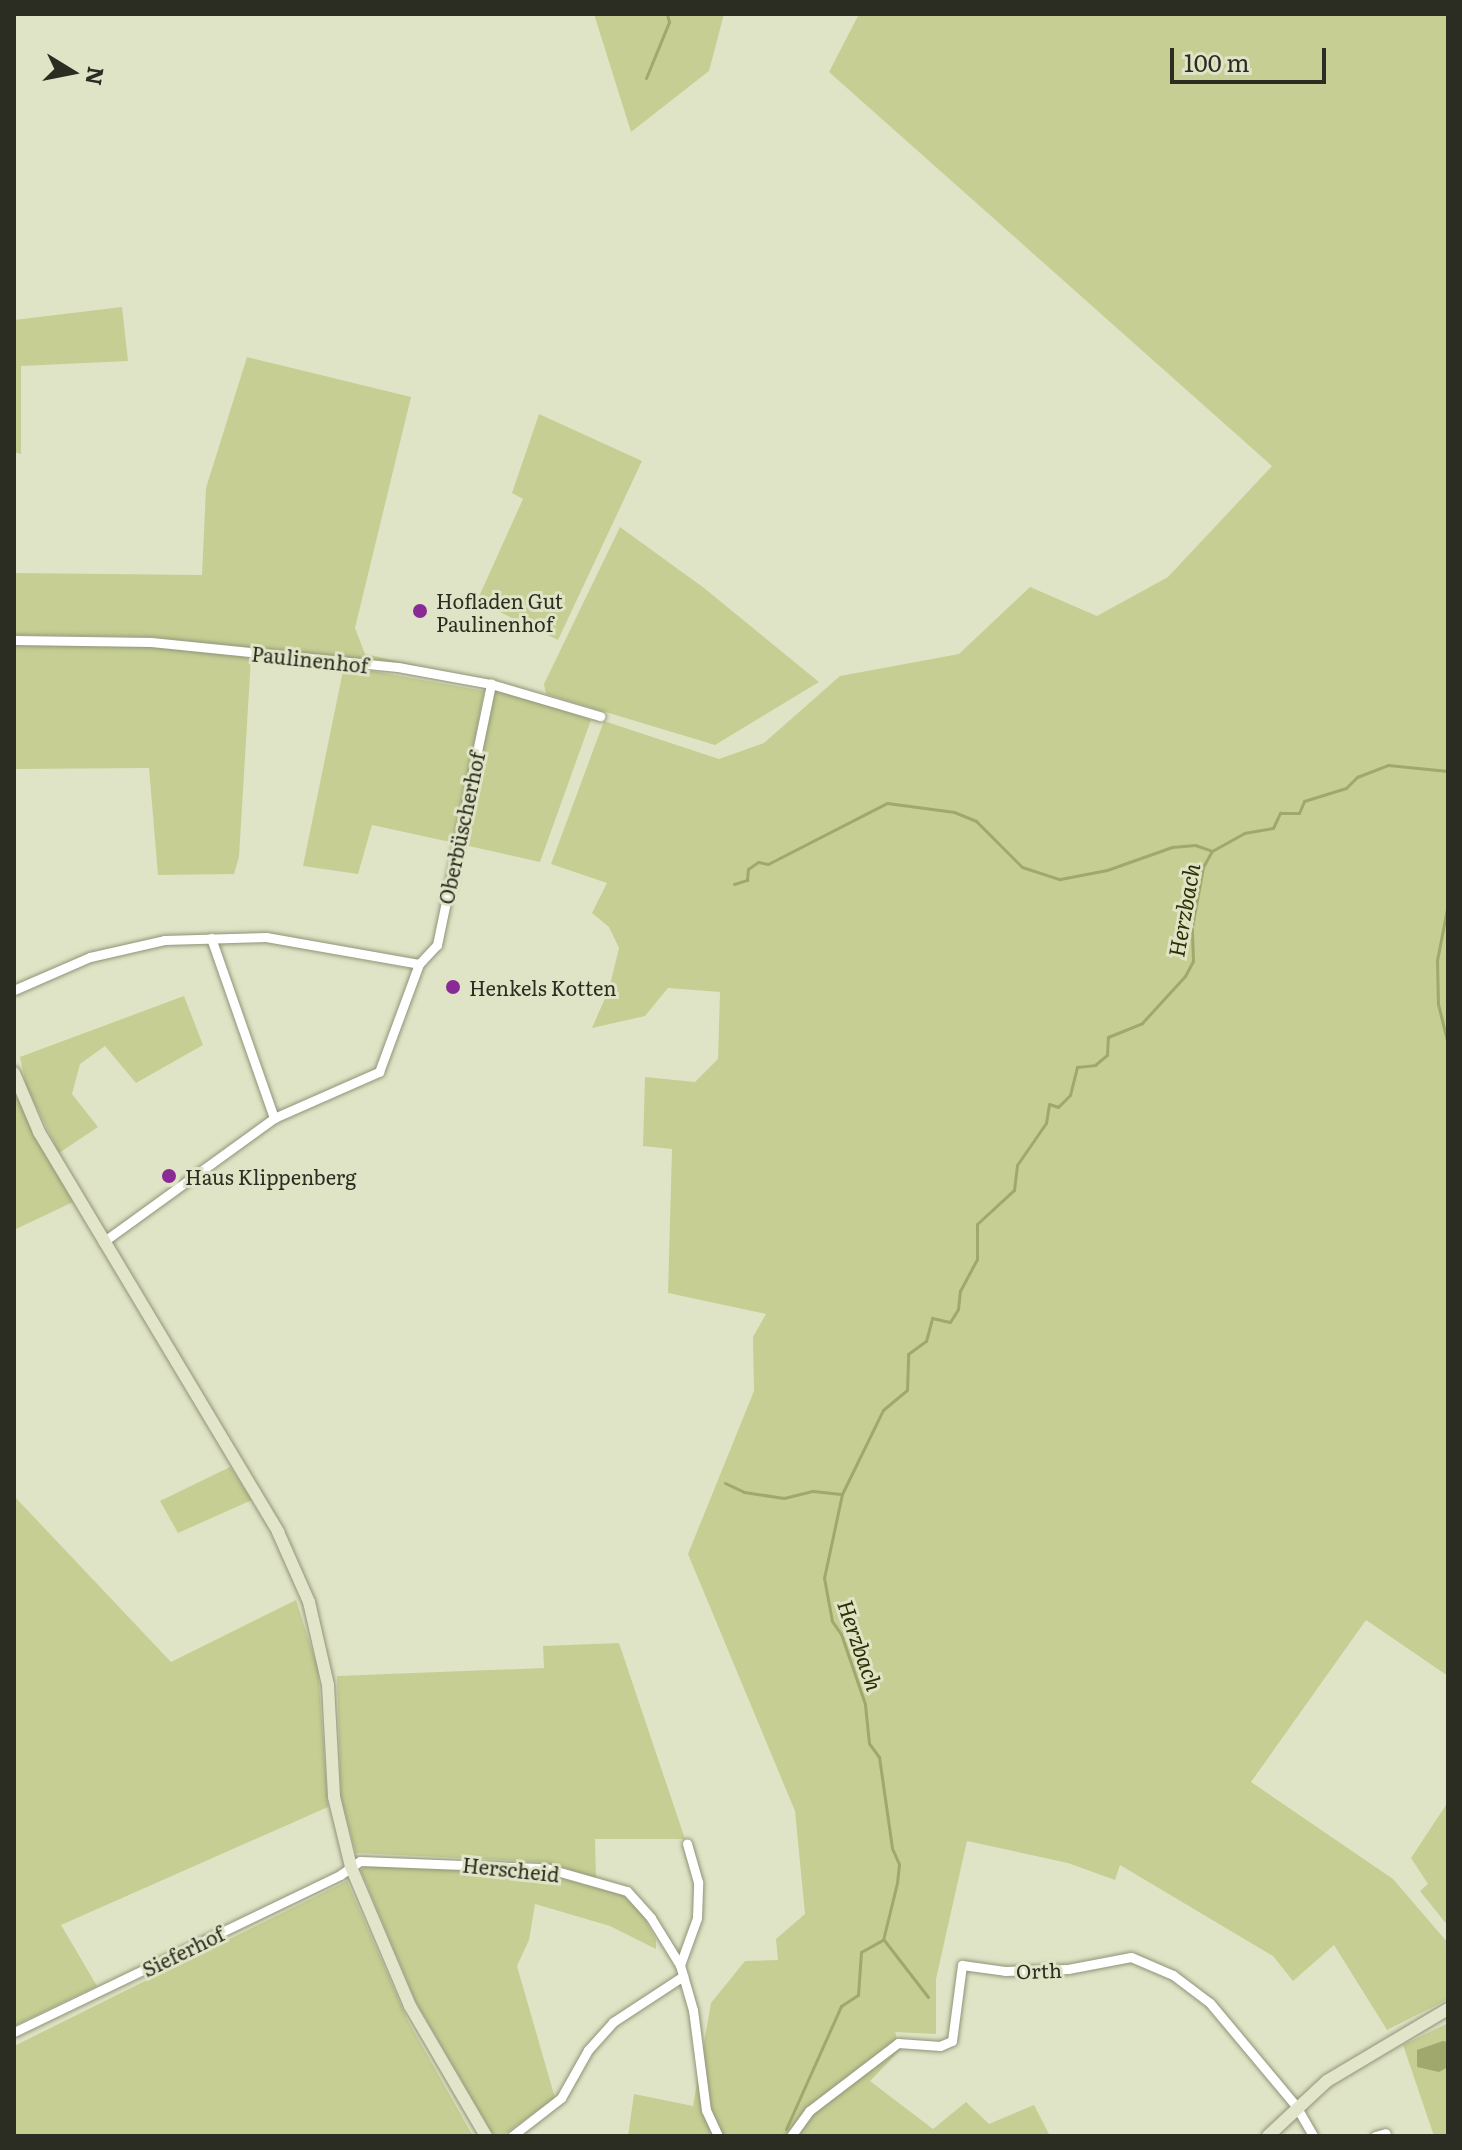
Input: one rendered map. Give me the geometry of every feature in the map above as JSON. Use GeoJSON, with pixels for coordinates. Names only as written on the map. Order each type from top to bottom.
{"type":"FeatureCollection","features":[{"type":"Feature","properties":{"kind":"street","name":"Paulinenhof"},"geometry":{"type":"LineString","coordinates":[[14,640],[151,642],[398,667],[491,684],[600,716]]}},
{"type":"Feature","properties":{"kind":"street","name":"Oberbüscherhof"},"geometry":{"type":"LineString","coordinates":[[103,1242],[274,1118],[379,1072],[419,964],[437,945],[491,684]]}},
{"type":"Feature","properties":{"kind":"street"},"geometry":{"type":"LineString","coordinates":[[14,990],[90,957],[164,940],[266,937],[419,964]]}},
{"type":"Feature","properties":{"kind":"street"},"geometry":{"type":"LineString","coordinates":[[211,938],[274,1118]]}},
{"type":"Feature","properties":{"kind":"street"},"geometry":{"type":"LineString","coordinates":[[14,1073],[39,1132],[278,1532],[309,1602],[328,1685],[335,1808],[351,1867],[410,2006],[486,2136]]}},
{"type":"Feature","properties":{"kind":"street"},"geometry":{"type":"LineString","coordinates":[[680,1965],[697,1918],[698,1882],[687,1844]]}},
{"type":"Feature","properties":{"kind":"street","name":"Herscheid"},"geometry":{"type":"LineString","coordinates":[[351,1867],[360,1861],[546,1868],[627,1891],[680,1965],[706,2110],[718,2136]]}},
{"type":"Feature","properties":{"kind":"street","name":"Sieferhof"},"geometry":{"type":"LineString","coordinates":[[14,2032],[351,1867]]}},
{"type":"Feature","properties":{"kind":"street","name":"Orth"},"geometry":{"type":"LineString","coordinates":[[791,2136],[809,2111],[898,2043],[940,2046],[952,2041],[962,1965],[1005,1971],[1068,1969],[1131,1957],[1173,1975],[1210,2003],[1296,2106]]}},
{"type":"Feature","properties":{"kind":"street"},"geometry":{"type":"LineString","coordinates":[[512,2136],[561,2098],[588,2050],[613,2022],[683,1976]]}},
{"type":"Feature","properties":{"kind":"street"},"geometry":{"type":"LineString","coordinates":[[1268,2136],[1296,2106],[1360,2058],[1448,2009]]}},
{"type":"Feature","properties":{"kind":"street"},"geometry":{"type":"LineString","coordinates":[[1296,2106],[1313,2136]]}},
{"type":"Feature","properties":{"kind":"street"},"geometry":{"type":"LineString","coordinates":[[1375,2136],[1386,2133]]}},
{"type":"Feature","properties":{"kind":"shaded area"},"geometry":{"type":"Polygon","coordinates":[[[594,14],[724,14],[709,71],[631,132],[594,14]]]}},
{"type":"Feature","properties":{"kind":"shaded area"},"geometry":{"type":"Polygon","coordinates":[[[859,14],[1448,14],[1448,1676],[1366,1620],[1251,1782],[1393,1879],[1448,1943],[1448,1999],[1387,2030],[1334,1945],[1293,1981],[1273,1956],[1120,1865],[1115,1880],[1068,1863],[967,1841],[936,1979],[936,2034],[895,2032],[901,2049],[870,2081],[933,2129],[966,2102],[989,2124],[1034,2105],[1050,2136],[628,2136],[634,2094],[693,2106],[711,2003],[745,1961],[778,1960],[776,1939],[805,1914],[795,1811],[688,1554],[754,1391],[753,1337],[766,1314],[668,1293],[672,1149],[643,1146],[645,1077],[695,1082],[718,1059],[720,992],[668,988],[645,1016],[592,1028],[609,989],[619,948],[609,927],[592,913],[607,883],[551,864],[604,721],[719,759],[764,743],[840,676],[959,654],[1030,587],[1097,616],[1168,577],[1272,466],[829,72],[859,14]]]}},
{"type":"Feature","properties":{"kind":"shaded area"},"geometry":{"type":"Polygon","coordinates":[[[122,307],[128,361],[21,366],[21,454],[14,452],[14,320],[122,307]]]}},
{"type":"Feature","properties":{"kind":"shaded area"},"geometry":{"type":"Polygon","coordinates":[[[247,357],[411,397],[355,628],[365,654],[428,668],[153,637],[14,635],[14,573],[202,575],[206,488],[247,357]]]}},
{"type":"Feature","properties":{"kind":"shaded area"},"geometry":{"type":"Polygon","coordinates":[[[539,414],[642,461],[558,640],[477,601],[523,499],[512,493],[539,414]]]}},
{"type":"Feature","properties":{"kind":"shaded area"},"geometry":{"type":"Polygon","coordinates":[[[620,527],[704,588],[819,682],[715,745],[546,694],[544,684],[620,527]]]}},
{"type":"Feature","properties":{"kind":"shaded area"},"geometry":{"type":"Polygon","coordinates":[[[14,645],[153,646],[251,657],[239,857],[234,874],[158,875],[149,768],[16,769],[14,645]]]}},
{"type":"Feature","properties":{"kind":"shaded area"},"geometry":{"type":"Polygon","coordinates":[[[344,666],[484,691],[455,843],[372,825],[358,874],[303,866],[344,666]]]}},
{"type":"Feature","properties":{"kind":"shaded area"},"geometry":{"type":"Polygon","coordinates":[[[492,686],[591,720],[540,862],[460,844],[492,686]]]}},
{"type":"Feature","properties":{"kind":"shaded area"},"geometry":{"type":"Polygon","coordinates":[[[184,996],[203,1045],[136,1083],[105,1046],[80,1064],[72,1094],[98,1127],[59,1153],[26,1085],[20,1057],[184,996]]]}},
{"type":"Feature","properties":{"kind":"shaded area"},"geometry":{"type":"Polygon","coordinates":[[[14,1091],[73,1202],[14,1230],[14,1091]]]}},
{"type":"Feature","properties":{"kind":"shaded area"},"geometry":{"type":"Polygon","coordinates":[[[230,1467],[252,1500],[178,1533],[160,1501],[230,1467]]]}},
{"type":"Feature","properties":{"kind":"shaded area"},"geometry":{"type":"Polygon","coordinates":[[[14,1496],[171,1662],[296,1600],[318,1669],[328,1807],[61,1925],[97,1986],[14,2026],[14,1496]]]}},
{"type":"Feature","properties":{"kind":"shaded area"},"geometry":{"type":"Polygon","coordinates":[[[619,1643],[685,1839],[595,1839],[596,1878],[544,1862],[356,1853],[341,1797],[337,1676],[544,1668],[543,1646],[619,1643]]]}},
{"type":"Feature","properties":{"kind":"shaded area"},"geometry":{"type":"Polygon","coordinates":[[[1448,1802],[1448,1926],[1420,1891],[1428,1884],[1411,1858],[1448,1802]]]}},
{"type":"Feature","properties":{"kind":"shaded area"},"geometry":{"type":"Polygon","coordinates":[[[367,1864],[542,1873],[622,1895],[638,1906],[656,1940],[656,1949],[610,1926],[535,1904],[529,1940],[517,1966],[555,2098],[502,2136],[494,2136],[416,2002],[361,1871],[367,1864]]]}},
{"type":"Feature","properties":{"kind":"shaded area"},"geometry":{"type":"Polygon","coordinates":[[[347,1881],[408,2021],[473,2136],[14,2136],[14,2046],[347,1881]]]}},
{"type":"Feature","properties":{"kind":"shaded area"},"geometry":{"type":"Polygon","coordinates":[[[1448,2023],[1448,2136],[1434,2136],[1403,2045],[1448,2023]]]}},
{"type":"Feature","properties":{"kind":"shaded area"},"geometry":{"type":"Polygon","coordinates":[[[1448,2042],[1448,2067],[1439,2072],[1417,2067],[1417,2050],[1448,2042]]]}},
{"type":"Feature","properties":{"kind":"waterway"},"geometry":{"type":"LineString","coordinates":[[646,78],[669,22],[667,14]]}},
{"type":"Feature","properties":{"kind":"waterway","name":"Herzbach"},"geometry":{"type":"LineString","coordinates":[[786,2129],[841,2006],[858,1995],[861,1952],[883,1940],[897,1883],[899,1864],[892,1848],[879,1757],[869,1743],[865,1704],[841,1634],[832,1621],[824,1578],[842,1494],[883,1410],[907,1390],[908,1354],[926,1341],[932,1318],[950,1322],[958,1309],[960,1291],[977,1259],[977,1224],[1014,1190],[1017,1165],[1046,1123],[1049,1104],[1058,1107],[1070,1095],[1077,1067],[1095,1065],[1107,1055],[1108,1037],[1142,1023],[1185,976],[1193,961],[1192,927],[1203,867],[1212,851],[1244,833],[1273,828],[1280,813],[1299,813],[1304,801],[1346,788],[1357,777],[1388,765],[1448,771]]}},
{"type":"Feature","properties":{"kind":"waterway"},"geometry":{"type":"LineString","coordinates":[[734,884],[747,880],[748,869],[758,862],[768,864],[887,803],[954,812],[976,821],[1022,867],[1060,879],[1107,870],[1172,847],[1195,845],[1212,851]]}},
{"type":"Feature","properties":{"kind":"waterway"},"geometry":{"type":"LineString","coordinates":[[1448,904],[1437,960],[1438,1004],[1448,1044]]}},
{"type":"Feature","properties":{"kind":"waterway"},"geometry":{"type":"LineString","coordinates":[[725,1483],[744,1492],[784,1498],[813,1491],[841,1494]]}},
{"type":"Feature","properties":{"kind":"waterway"},"geometry":{"type":"LineString","coordinates":[[884,1940],[928,1997]]}},
{"type":"Feature","properties":{"kind":"place","name":"Hofladen Gut Paulinenhof"},"geometry":{"type":"Point","coordinates":[420,611]}},
{"type":"Feature","properties":{"kind":"place","name":"Henkels Kotten"},"geometry":{"type":"Point","coordinates":[453,987]}},
{"type":"Feature","properties":{"kind":"place","name":"Haus Klippenberg"},"geometry":{"type":"Point","coordinates":[169,1176]}}]}
